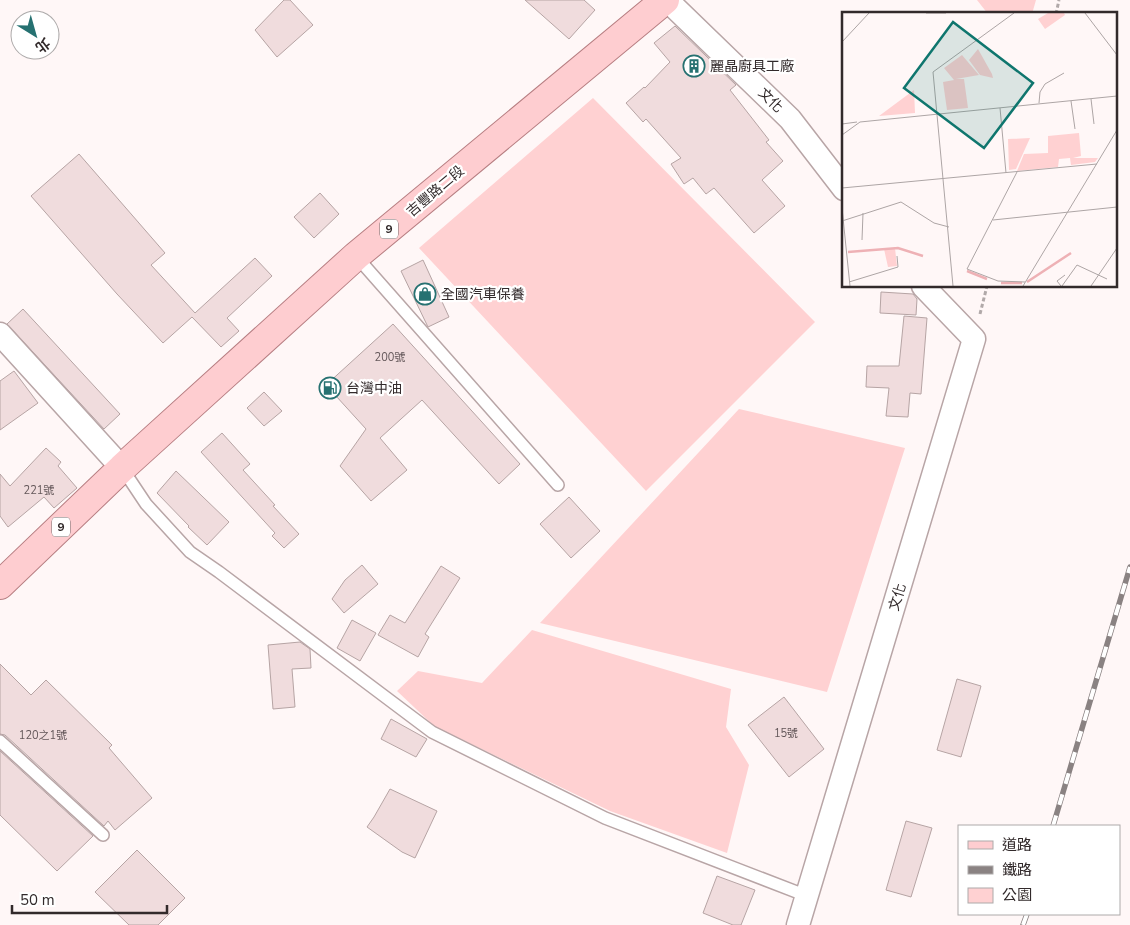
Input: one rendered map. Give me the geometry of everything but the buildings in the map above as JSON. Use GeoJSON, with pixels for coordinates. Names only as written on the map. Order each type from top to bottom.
{"type":"FeatureCollection","features":[{"type":"Feature","properties":{"kind":"main road","name":"吉豐路二段"},"geometry":{"type":"LineString","coordinates":[[122,468],[356,256],[666,0]]}},
{"type":"Feature","properties":{"kind":"main road","name":"9"},"geometry":{"type":"LineString","coordinates":[[0,585],[122,468]]}},
{"type":"Feature","properties":{"kind":"street","name":"文化"},"geometry":{"type":"LineString","coordinates":[[666,0],[790,118],[842,186]]}},
{"type":"Feature","properties":{"kind":"street","name":"文化"},"geometry":{"type":"LineString","coordinates":[[798,925],[974,339],[925,288]]}},
{"type":"Feature","properties":{"kind":"street"},"geometry":{"type":"LineString","coordinates":[[0,334],[122,468]]}},
{"type":"Feature","properties":{"kind":"lane"},"geometry":{"type":"LineString","coordinates":[[356,256],[558,485]]}},
{"type":"Feature","properties":{"kind":"lane"},"geometry":{"type":"LineString","coordinates":[[122,468],[146,504],[190,552],[432,732],[605,818],[807,896]]}},
{"type":"Feature","properties":{"kind":"lane"},"geometry":{"type":"LineString","coordinates":[[0,741],[103,835]]}},
{"type":"Feature","properties":{"kind":"green space"},"geometry":{"type":"Polygon","coordinates":[[[977,0],[1036,0],[1033,12],[986,12],[977,0]]]}},
{"type":"Feature","properties":{"kind":"green space"},"geometry":{"type":"Polygon","coordinates":[[[593,98],[815,322],[646,491],[419,248],[593,98]]]}},
{"type":"Feature","properties":{"kind":"green space"},"geometry":{"type":"Polygon","coordinates":[[[739,409],[905,448],[827,692],[540,623],[739,409]]]}},
{"type":"Feature","properties":{"kind":"green space"},"geometry":{"type":"Polygon","coordinates":[[[532,630],[731,689],[726,727],[749,765],[727,853],[610,811],[434,726],[397,691],[418,671],[482,683],[532,630]]]}},
{"type":"Feature","properties":{"kind":"railway"},"geometry":{"type":"LineString","coordinates":[[1053,825],[1130,567]]}},
{"type":"Feature","properties":{"kind":"railway"},"geometry":{"type":"LineString","coordinates":[[1023,925],[1027,915]]}},
{"type":"Feature","properties":{"kind":"place","name":"麗晶廚具工廠"},"geometry":{"type":"Point","coordinates":[694,66]}},
{"type":"Feature","properties":{"kind":"place","name":"全國汽車保養"},"geometry":{"type":"Point","coordinates":[425,294]}},
{"type":"Feature","properties":{"kind":"place","name":"台灣中油"},"geometry":{"type":"Point","coordinates":[330,388]}}]}
